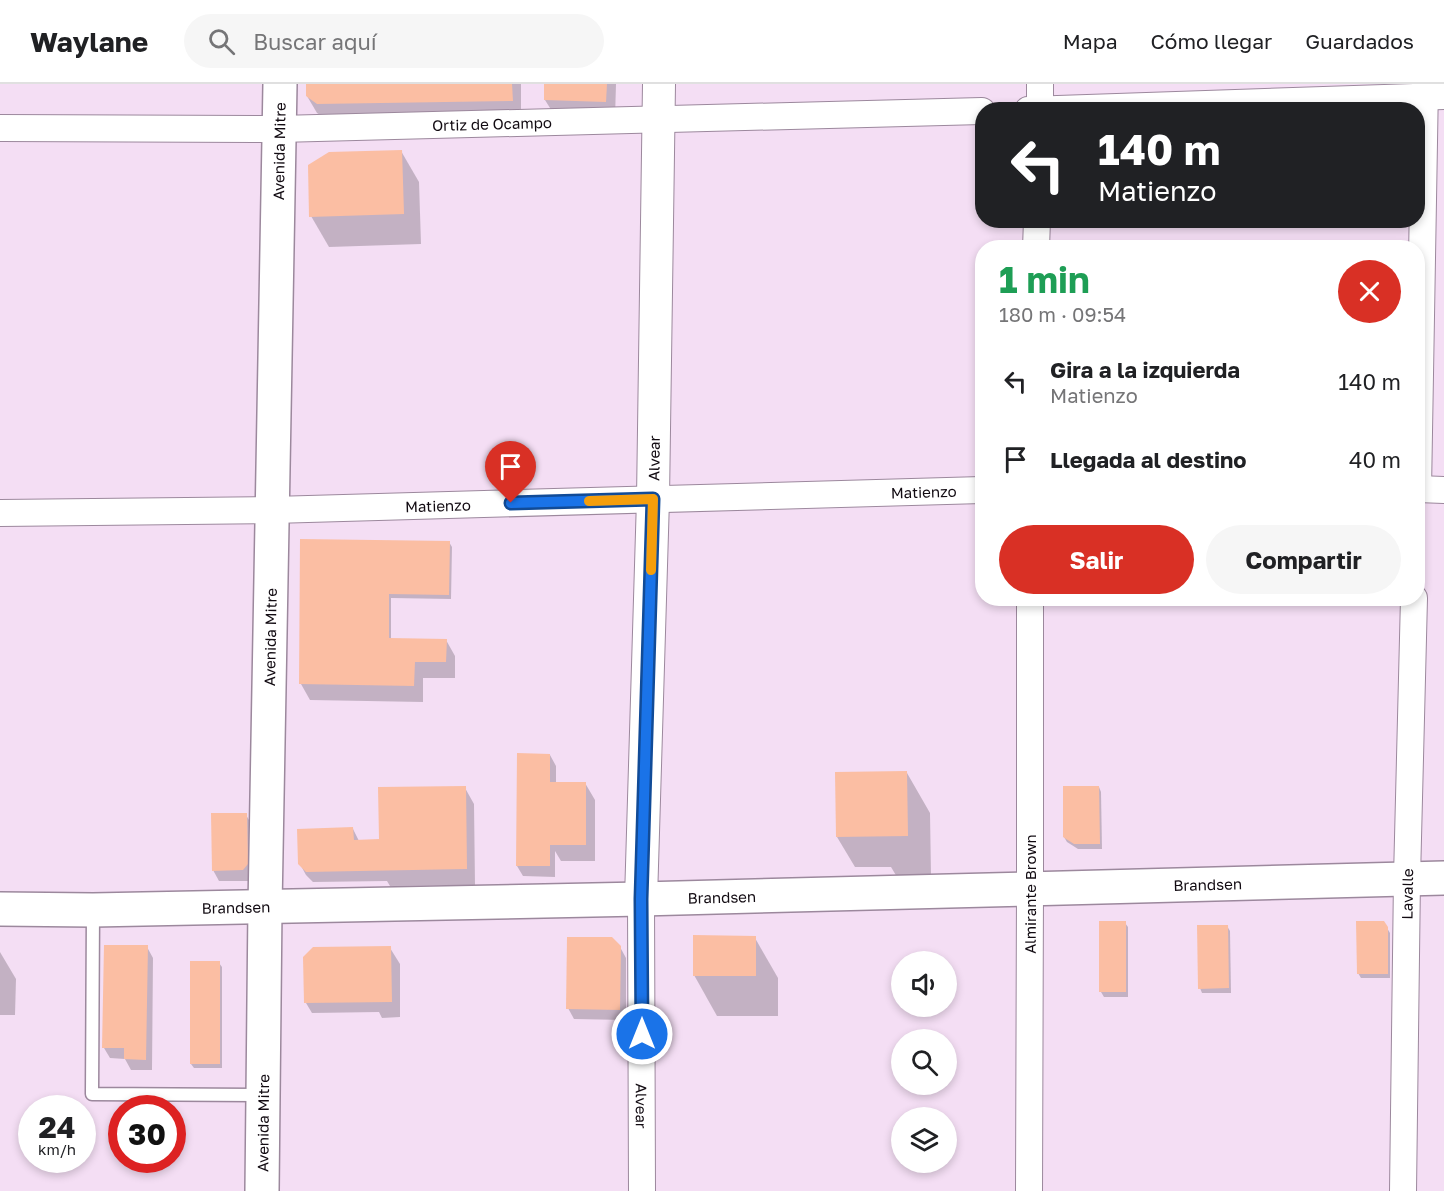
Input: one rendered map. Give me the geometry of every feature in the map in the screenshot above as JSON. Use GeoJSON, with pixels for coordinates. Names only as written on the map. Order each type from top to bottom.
{"type":"FeatureCollection","features":[{"type":"Feature","properties":{"kind":"main road","name":"Avenida Mitre"},"geometry":{"type":"LineString","coordinates":[[262,1191],[280,84]]}},
{"type":"Feature","properties":{"kind":"main road","name":"Brandsen"},"geometry":{"type":"LineString","coordinates":[[0,909],[93,910],[641,899],[1444,878]]}},
{"type":"Feature","properties":{"kind":"street","name":"Alvear"},"geometry":{"type":"LineString","coordinates":[[642,1191],[641,899],[653,499],[659,84]]}},
{"type":"Feature","properties":{"kind":"street"},"geometry":{"type":"LineString","coordinates":[[1040,84],[1040,102]]}},
{"type":"Feature","properties":{"kind":"street"},"geometry":{"type":"LineString","coordinates":[[1201,102],[1431,92],[1425,276]]}},
{"type":"Feature","properties":{"kind":"street","name":"Ortiz de Ocampo"},"geometry":{"type":"LineString","coordinates":[[0,128],[279,129],[975,111]]}},
{"type":"Feature","properties":{"kind":"street","name":"Matienzo"},"geometry":{"type":"LineString","coordinates":[[0,513],[273,510],[975,490]]}},
{"type":"Feature","properties":{"kind":"street"},"geometry":{"type":"LineString","coordinates":[[1425,490],[1444,490]]}},
{"type":"Feature","properties":{"kind":"street","name":"Almirante Brown"},"geometry":{"type":"LineString","coordinates":[[1029,1191],[1030,606]]}},
{"type":"Feature","properties":{"kind":"street","name":"Lavalle"},"geometry":{"type":"LineString","coordinates":[[1403,1191],[1414,606]]}},
{"type":"Feature","properties":{"kind":"lane"},"geometry":{"type":"LineString","coordinates":[[93,910],[92,1094],[263,1095]]}},
{"type":"Feature","properties":{"kind":"building"},"geometry":{"type":"Polygon","coordinates":[[[306,84],[512,84],[513,101],[317,104],[306,96],[306,84]]]}},
{"type":"Feature","properties":{"kind":"building"},"geometry":{"type":"Polygon","coordinates":[[[544,84],[607,84],[606,102],[544,100],[544,84]]]}},
{"type":"Feature","properties":{"kind":"building"},"geometry":{"type":"Polygon","coordinates":[[[402,150],[404,214],[309,217],[308,165],[329,152],[402,150]]]}},
{"type":"Feature","properties":{"kind":"building"},"geometry":{"type":"Polygon","coordinates":[[[300,539],[450,541],[449,595],[389,594],[389,638],[447,639],[446,662],[415,662],[414,686],[299,684],[300,539]]]}},
{"type":"Feature","properties":{"kind":"building"},"geometry":{"type":"Polygon","coordinates":[[[517,753],[550,754],[550,782],[586,782],[586,845],[550,845],[550,866],[516,866],[517,753]]]}},
{"type":"Feature","properties":{"kind":"building"},"geometry":{"type":"Polygon","coordinates":[[[907,771],[908,836],[836,837],[835,772],[907,771]]]}},
{"type":"Feature","properties":{"kind":"building"},"geometry":{"type":"Polygon","coordinates":[[[466,786],[467,869],[306,872],[298,864],[297,829],[353,827],[354,840],[379,839],[378,787],[466,786]]]}},
{"type":"Feature","properties":{"kind":"building"},"geometry":{"type":"Polygon","coordinates":[[[1063,786],[1099,786],[1100,844],[1074,844],[1063,837],[1063,786]]]}},
{"type":"Feature","properties":{"kind":"building"},"geometry":{"type":"Polygon","coordinates":[[[211,813],[247,813],[248,864],[243,870],[212,871],[211,813]]]}},
{"type":"Feature","properties":{"kind":"building"},"geometry":{"type":"Polygon","coordinates":[[[1099,921],[1126,921],[1126,992],[1099,992],[1099,921]]]}},
{"type":"Feature","properties":{"kind":"building"},"geometry":{"type":"Polygon","coordinates":[[[1356,921],[1384,921],[1388,927],[1388,974],[1357,974],[1356,921]]]}},
{"type":"Feature","properties":{"kind":"building"},"geometry":{"type":"Polygon","coordinates":[[[1197,925],[1228,925],[1229,988],[1198,989],[1197,925]]]}},
{"type":"Feature","properties":{"kind":"building"},"geometry":{"type":"Polygon","coordinates":[[[693,935],[756,936],[756,976],[693,976],[693,935]]]}},
{"type":"Feature","properties":{"kind":"building"},"geometry":{"type":"Polygon","coordinates":[[[567,937],[612,937],[621,946],[620,1010],[566,1009],[567,937]]]}},
{"type":"Feature","properties":{"kind":"building"},"geometry":{"type":"Polygon","coordinates":[[[104,945],[148,945],[146,1060],[124,1059],[124,1048],[102,1048],[104,945]]]}},
{"type":"Feature","properties":{"kind":"building"},"geometry":{"type":"Polygon","coordinates":[[[391,946],[392,1002],[304,1003],[303,957],[313,947],[391,946]]]}},
{"type":"Feature","properties":{"kind":"building"},"geometry":{"type":"Polygon","coordinates":[[[190,961],[220,961],[220,1064],[190,1064],[190,961]]]}},
{"type":"Feature","properties":{"kind":"slow traffic"},"geometry":{"type":"LineString","coordinates":[[589,501],[653,499],[651,570]]}},
{"type":"Feature","properties":{"kind":"route"},"geometry":{"type":"LineString","coordinates":[[511,503],[653,499],[641,899],[642,1034]]}}]}
